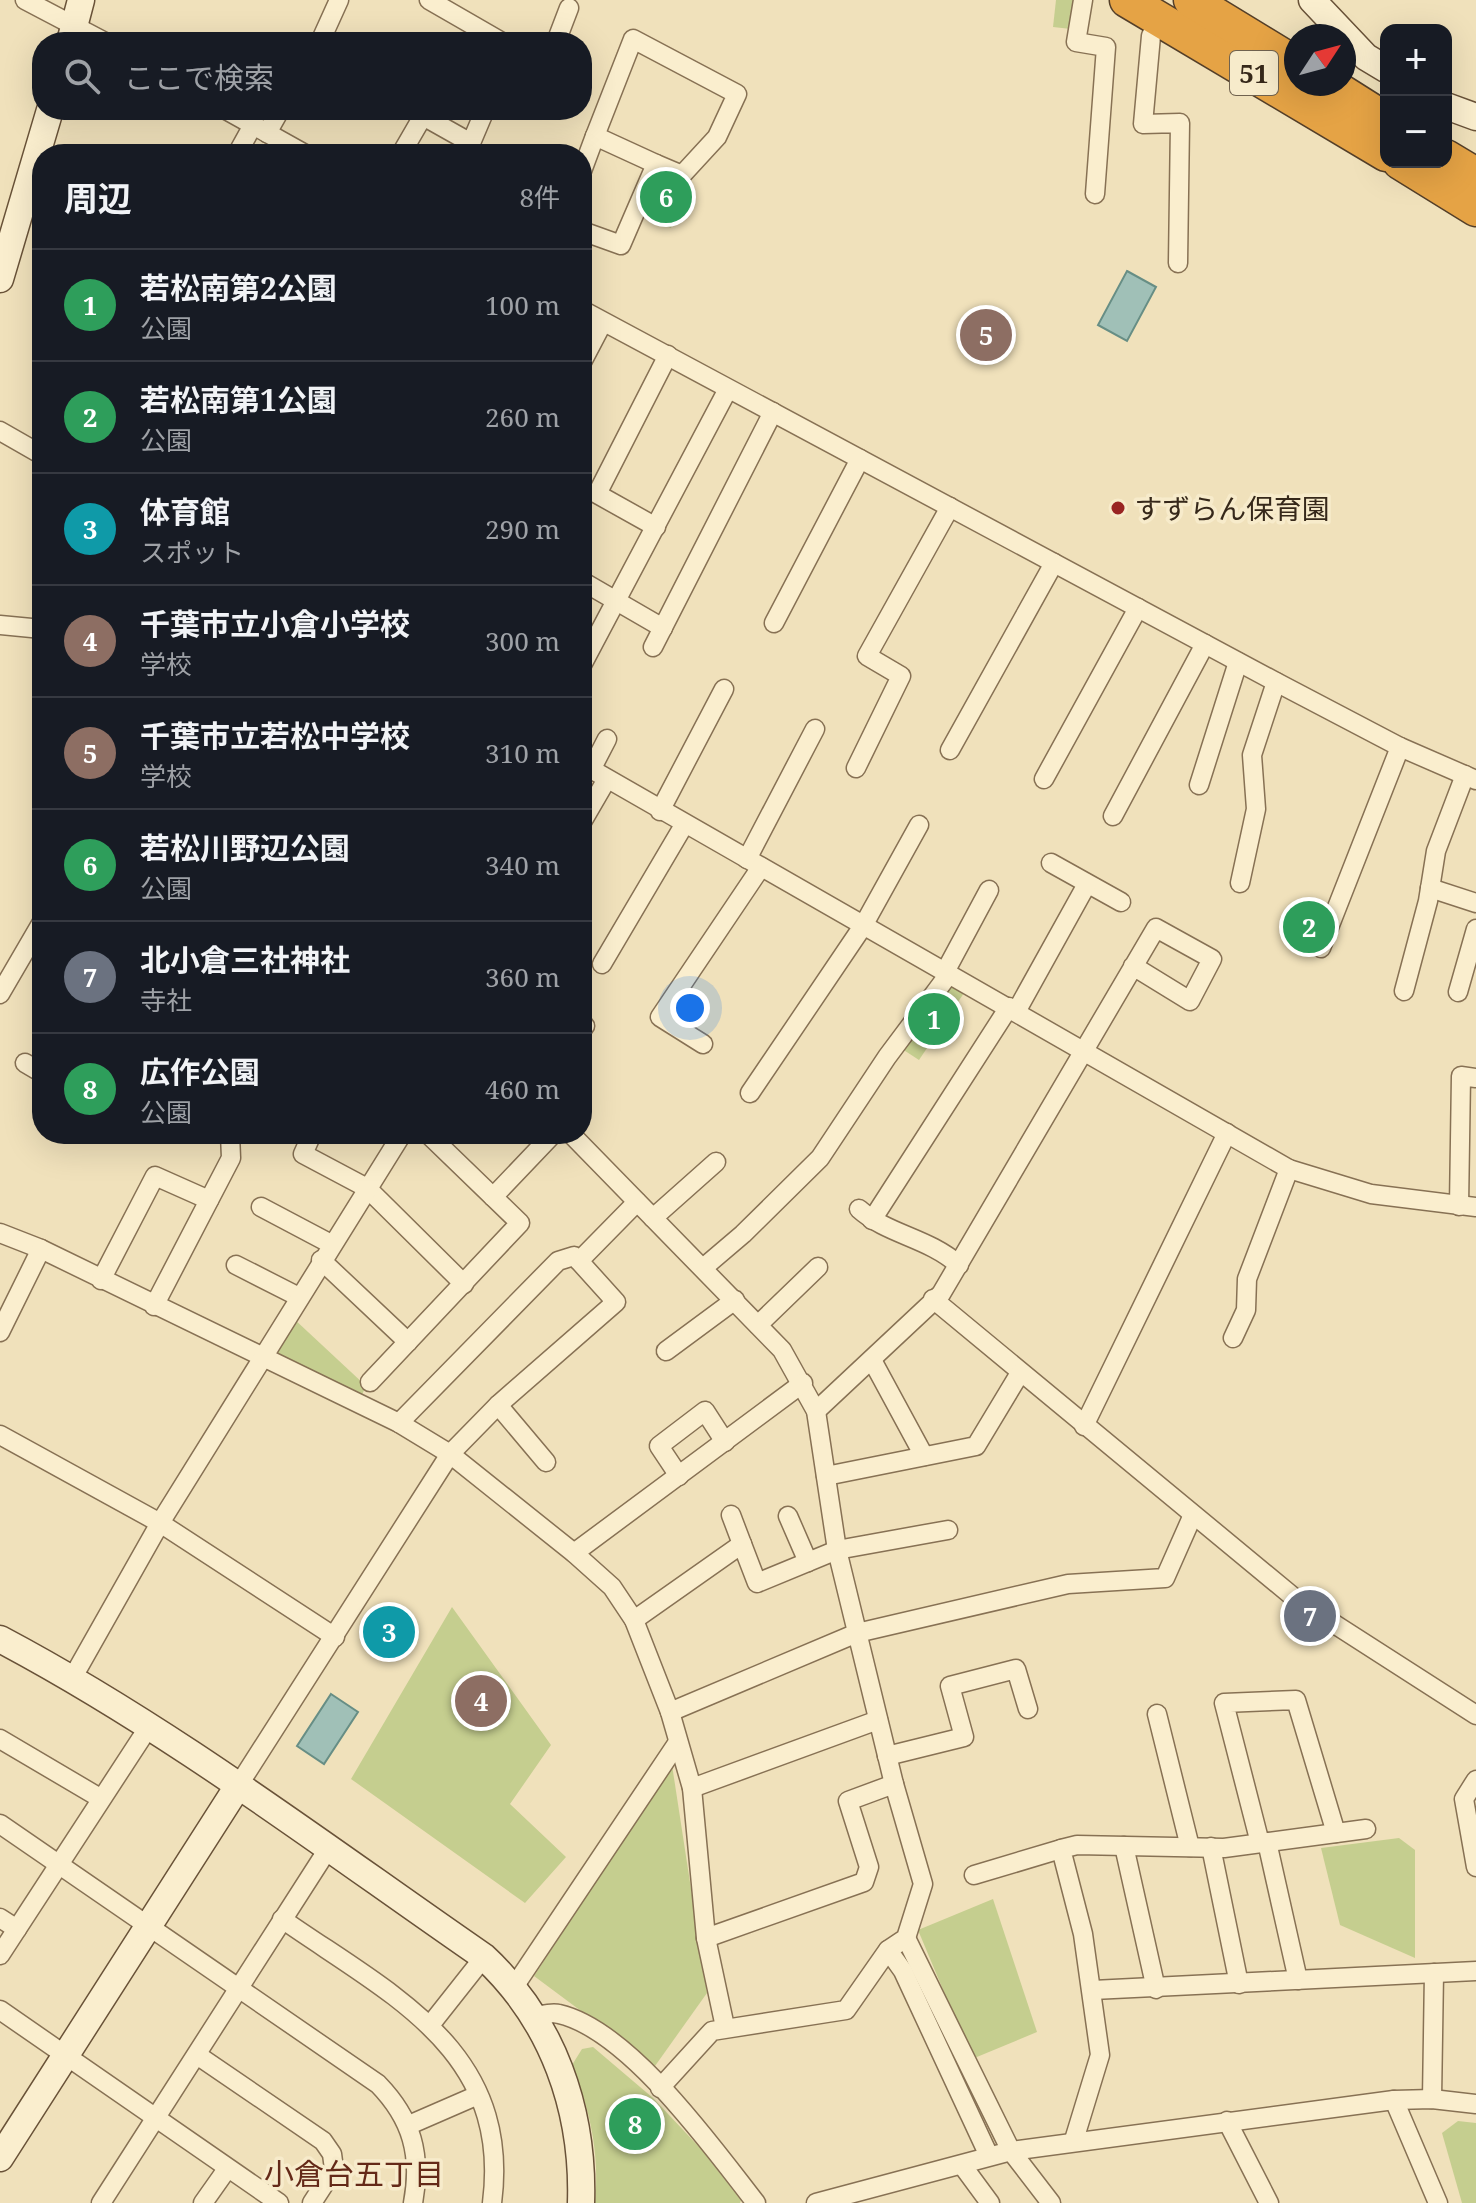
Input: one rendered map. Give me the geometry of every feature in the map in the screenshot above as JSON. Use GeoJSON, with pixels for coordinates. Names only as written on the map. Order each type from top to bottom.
{"type":"FeatureCollection","features":[{"type":"Feature","properties":{"kind":"highway","name":"51"},"geometry":{"type":"LineString","coordinates":[[1127,0],[1165,8],[1380,150]]}},
{"type":"Feature","properties":{"kind":"highway","name":"51"},"geometry":{"type":"LineString","coordinates":[[1191,0],[1284,57]]}},
{"type":"Feature","properties":{"kind":"highway"},"geometry":{"type":"LineString","coordinates":[[1348,96],[1380,116]]}},
{"type":"Feature","properties":{"kind":"highway"},"geometry":{"type":"LineString","coordinates":[[1452,161],[1476,175]]}},
{"type":"Feature","properties":{"kind":"highway"},"geometry":{"type":"LineString","coordinates":[[1410,168],[1476,209]]}},
{"type":"Feature","properties":{"kind":"street"},"geometry":{"type":"LineString","coordinates":[[25,0],[75,22]]}},
{"type":"Feature","properties":{"kind":"street"},"geometry":{"type":"LineString","coordinates":[[325,32],[339,0]]}},
{"type":"Feature","properties":{"kind":"street"},"geometry":{"type":"LineString","coordinates":[[429,0],[485,32]]}},
{"type":"Feature","properties":{"kind":"street"},"geometry":{"type":"LineString","coordinates":[[1083,0],[1076,42],[1106,47],[1095,194]]}},
{"type":"Feature","properties":{"kind":"street"},"geometry":{"type":"LineString","coordinates":[[1312,0],[1366,57],[1380,65]]}},
{"type":"Feature","properties":{"kind":"street"},"geometry":{"type":"LineString","coordinates":[[560,32],[569,8]]}},
{"type":"Feature","properties":{"kind":"street"},"geometry":{"type":"LineString","coordinates":[[1165,8],[1151,36],[1143,124],[1180,123],[1178,263]]}},
{"type":"Feature","properties":{"kind":"street"},"geometry":{"type":"LineString","coordinates":[[592,144],[595,136],[633,39],[737,94],[717,137],[682,175],[595,136]]}},
{"type":"Feature","properties":{"kind":"street"},"geometry":{"type":"LineString","coordinates":[[1452,108],[1476,117]]}},
{"type":"Feature","properties":{"kind":"street"},"geometry":{"type":"LineString","coordinates":[[40,144],[47,120]]}},
{"type":"Feature","properties":{"kind":"street"},"geometry":{"type":"LineString","coordinates":[[244,120],[287,144]]}},
{"type":"Feature","properties":{"kind":"street"},"geometry":{"type":"LineString","coordinates":[[246,144],[269,120]]}},
{"type":"Feature","properties":{"kind":"street"},"geometry":{"type":"LineString","coordinates":[[405,144],[415,120]]}},
{"type":"Feature","properties":{"kind":"street"},"geometry":{"type":"LineString","coordinates":[[430,120],[471,143],[481,120]]}},
{"type":"Feature","properties":{"kind":"street"},"geometry":{"type":"LineString","coordinates":[[592,235],[621,245],[656,164]]}},
{"type":"Feature","properties":{"kind":"street"},"geometry":{"type":"LineString","coordinates":[[0,279],[32,171]]}},
{"type":"Feature","properties":{"kind":"street"},"geometry":{"type":"LineString","coordinates":[[592,316],[1276,682],[1400,747],[1470,777],[1436,851],[1404,991]]}},
{"type":"Feature","properties":{"kind":"street"},"geometry":{"type":"LineString","coordinates":[[592,343],[603,322]]}},
{"type":"Feature","properties":{"kind":"street"},"geometry":{"type":"LineString","coordinates":[[656,527],[597,494],[668,355]]}},
{"type":"Feature","properties":{"kind":"street"},"geometry":{"type":"LineString","coordinates":[[592,646],[728,389]]}},
{"type":"Feature","properties":{"kind":"street"},"geometry":{"type":"LineString","coordinates":[[653,647],[773,412]]}},
{"type":"Feature","properties":{"kind":"street"},"geometry":{"type":"LineString","coordinates":[[0,431],[32,449]]}},
{"type":"Feature","properties":{"kind":"street"},"geometry":{"type":"LineString","coordinates":[[774,623],[860,459]]}},
{"type":"Feature","properties":{"kind":"street"},"geometry":{"type":"LineString","coordinates":[[856,768],[901,676],[867,656],[950,507]]}},
{"type":"Feature","properties":{"kind":"street"},"geometry":{"type":"LineString","coordinates":[[950,750],[1054,563]]}},
{"type":"Feature","properties":{"kind":"street"},"geometry":{"type":"LineString","coordinates":[[592,587],[663,628]]}},
{"type":"Feature","properties":{"kind":"street"},"geometry":{"type":"LineString","coordinates":[[1044,779],[1138,608]]}},
{"type":"Feature","properties":{"kind":"street"},"geometry":{"type":"LineString","coordinates":[[0,625],[32,628]]}},
{"type":"Feature","properties":{"kind":"street"},"geometry":{"type":"LineString","coordinates":[[1113,816],[1205,644]]}},
{"type":"Feature","properties":{"kind":"street"},"geometry":{"type":"LineString","coordinates":[[1199,785],[1238,662]]}},
{"type":"Feature","properties":{"kind":"street"},"geometry":{"type":"LineString","coordinates":[[1240,883],[1256,809],[1252,755],[1276,682]]}},
{"type":"Feature","properties":{"kind":"street"},"geometry":{"type":"LineString","coordinates":[[660,811],[724,689]]}},
{"type":"Feature","properties":{"kind":"street"},"geometry":{"type":"LineString","coordinates":[[703,1044],[660,1017],[754,863],[815,729]]}},
{"type":"Feature","properties":{"kind":"street"},"geometry":{"type":"LineString","coordinates":[[607,739],[593,771],[1289,1169],[1371,1194],[1468,1207],[1461,1076],[1476,1078]]}},
{"type":"Feature","properties":{"kind":"street"},"geometry":{"type":"LineString","coordinates":[[1321,948],[1400,747]]}},
{"type":"Feature","properties":{"kind":"street"},"geometry":{"type":"LineString","coordinates":[[602,964],[684,825]]}},
{"type":"Feature","properties":{"kind":"street"},"geometry":{"type":"LineString","coordinates":[[750,1093],[863,926],[919,825]]}},
{"type":"Feature","properties":{"kind":"street"},"geometry":{"type":"LineString","coordinates":[[1051,863],[1121,902]]}},
{"type":"Feature","properties":{"kind":"street"},"geometry":{"type":"LineString","coordinates":[[959,1265],[939,1248],[865,1214],[1012,1009],[1087,884]]}},
{"type":"Feature","properties":{"kind":"street"},"geometry":{"type":"LineString","coordinates":[[1430,888],[1476,903]]}},
{"type":"Feature","properties":{"kind":"street"},"geometry":{"type":"LineString","coordinates":[[703,1268],[743,1234],[820,1158],[947,973],[989,890]]}},
{"type":"Feature","properties":{"kind":"street"},"geometry":{"type":"LineString","coordinates":[[1458,992],[1476,929]]}},
{"type":"Feature","properties":{"kind":"street"},"geometry":{"type":"LineString","coordinates":[[0,994],[32,939]]}},
{"type":"Feature","properties":{"kind":"street"},"geometry":{"type":"LineString","coordinates":[[816,1411],[941,1294],[1133,966]]}},
{"type":"Feature","properties":{"kind":"street"},"geometry":{"type":"LineString","coordinates":[[1084,1426],[1227,1133]]}},
{"type":"Feature","properties":{"kind":"street"},"geometry":{"type":"LineString","coordinates":[[154,1306],[231,1158],[230,1144]]}},
{"type":"Feature","properties":{"kind":"street"},"geometry":{"type":"LineString","coordinates":[[308,1144],[303,1154],[367,1188],[464,1284]]}},
{"type":"Feature","properties":{"kind":"street"},"geometry":{"type":"LineString","coordinates":[[73,1677],[160,1523],[396,1144]]}},
{"type":"Feature","properties":{"kind":"street"},"geometry":{"type":"LineString","coordinates":[[370,1382],[520,1223],[438,1144]]}},
{"type":"Feature","properties":{"kind":"street"},"geometry":{"type":"LineString","coordinates":[[493,1197],[543,1144]]}},
{"type":"Feature","properties":{"kind":"street"},"geometry":{"type":"LineString","coordinates":[[581,1144],[782,1350],[816,1411],[837,1550],[894,1784],[923,1884],[906,1938],[888,1950],[846,2010],[712,2031],[660,2088]]}},
{"type":"Feature","properties":{"kind":"street"},"geometry":{"type":"LineString","coordinates":[[653,1218],[716,1162]]}},
{"type":"Feature","properties":{"kind":"street"},"geometry":{"type":"LineString","coordinates":[[1233,1338],[1246,1310],[1247,1279],[1289,1169]]}},
{"type":"Feature","properties":{"kind":"street"},"geometry":{"type":"LineString","coordinates":[[101,1280],[155,1176],[209,1200]]}},
{"type":"Feature","properties":{"kind":"street"},"geometry":{"type":"LineString","coordinates":[[579,1261],[637,1202]]}},
{"type":"Feature","properties":{"kind":"street"},"geometry":{"type":"LineString","coordinates":[[261,1207],[326,1252],[408,1342]]}},
{"type":"Feature","properties":{"kind":"street"},"geometry":{"type":"LineString","coordinates":[[0,1233],[41,1249],[399,1423],[450,1454],[612,1587],[634,1620],[670,1712],[692,1788],[706,1938],[725,2027]]}},
{"type":"Feature","properties":{"kind":"street"},"geometry":{"type":"LineString","coordinates":[[0,1332],[41,1249]]}},
{"type":"Feature","properties":{"kind":"street"},"geometry":{"type":"LineString","coordinates":[[0,2158],[450,1454],[498,1405],[616,1302],[574,1256],[558,1261],[399,1423]]}},
{"type":"Feature","properties":{"kind":"street"},"geometry":{"type":"LineString","coordinates":[[236,1265],[299,1297]]}},
{"type":"Feature","properties":{"kind":"street"},"geometry":{"type":"LineString","coordinates":[[758,1325],[818,1267]]}},
{"type":"Feature","properties":{"kind":"street"},"geometry":{"type":"LineString","coordinates":[[933,1299],[1192,1517],[1328,1623],[1476,1715]]}},
{"type":"Feature","properties":{"kind":"street"},"geometry":{"type":"LineString","coordinates":[[666,1351],[735,1300]]}},
{"type":"Feature","properties":{"kind":"street"},"geometry":{"type":"LineString","coordinates":[[872,1360],[924,1456]]}},
{"type":"Feature","properties":{"kind":"street"},"geometry":{"type":"LineString","coordinates":[[826,1476],[976,1446],[1020,1373]]}},
{"type":"Feature","properties":{"kind":"street"},"geometry":{"type":"LineString","coordinates":[[574,1553],[803,1383]]}},
{"type":"Feature","properties":{"kind":"street"},"geometry":{"type":"LineString","coordinates":[[498,1405],[546,1462]]}},
{"type":"Feature","properties":{"kind":"street"},"geometry":{"type":"LineString","coordinates":[[679,1476],[659,1446],[705,1411],[725,1442]]}},
{"type":"Feature","properties":{"kind":"street"},"geometry":{"type":"LineString","coordinates":[[0,1435],[160,1523],[335,1637]]}},
{"type":"Feature","properties":{"kind":"street"},"geometry":{"type":"LineString","coordinates":[[731,1515],[757,1583],[837,1550],[948,1530]]}},
{"type":"Feature","properties":{"kind":"street"},"geometry":{"type":"LineString","coordinates":[[788,1516],[808,1562]]}},
{"type":"Feature","properties":{"kind":"street"},"geometry":{"type":"LineString","coordinates":[[670,1712],[857,1633],[1068,1584],[1165,1578],[1192,1517]]}},
{"type":"Feature","properties":{"kind":"street"},"geometry":{"type":"LineString","coordinates":[[634,1620],[742,1544]]}},
{"type":"Feature","properties":{"kind":"street"},"geometry":{"type":"LineString","coordinates":[[0,1639],[73,1677],[238,1786],[484,1957],[514,1987],[535,2016],[557,2061],[575,2121],[581,2203]]}},
{"type":"Feature","properties":{"kind":"street"},"geometry":{"type":"LineString","coordinates":[[887,1756],[964,1737],[950,1686],[1016,1669],[1028,1709]]}},
{"type":"Feature","properties":{"kind":"street"},"geometry":{"type":"LineString","coordinates":[[1298,1980],[1224,1703],[1296,1700],[1336,1833]]}},
{"type":"Feature","properties":{"kind":"street"},"geometry":{"type":"LineString","coordinates":[[1157,1714],[1190,1847]]}},
{"type":"Feature","properties":{"kind":"street"},"geometry":{"type":"LineString","coordinates":[[692,1788],[878,1720]]}},
{"type":"Feature","properties":{"kind":"street"},"geometry":{"type":"LineString","coordinates":[[0,1955],[148,1728]]}},
{"type":"Feature","properties":{"kind":"street"},"geometry":{"type":"LineString","coordinates":[[0,1739],[100,1798]]}},
{"type":"Feature","properties":{"kind":"street"},"geometry":{"type":"LineString","coordinates":[[514,1987],[678,1742]]}},
{"type":"Feature","properties":{"kind":"street"},"geometry":{"type":"LineString","coordinates":[[1476,1780],[1464,1799],[1476,1867]]}},
{"type":"Feature","properties":{"kind":"street"},"geometry":{"type":"LineString","coordinates":[[706,1938],[864,1882],[869,1867],[848,1801],[894,1784]]}},
{"type":"Feature","properties":{"kind":"street"},"geometry":{"type":"LineString","coordinates":[[0,1824],[378,2084],[409,2125],[417,2155],[413,2203]]}},
{"type":"Feature","properties":{"kind":"street"},"geometry":{"type":"LineString","coordinates":[[974,1875],[1077,1845],[1211,1847],[1366,1829]]}},
{"type":"Feature","properties":{"kind":"street"},"geometry":{"type":"LineString","coordinates":[[1124,1846],[1156,1989]]}},
{"type":"Feature","properties":{"kind":"street"},"geometry":{"type":"LineString","coordinates":[[1211,1847],[1239,1984]]}},
{"type":"Feature","properties":{"kind":"street"},"geometry":{"type":"LineString","coordinates":[[101,2203],[328,1849]]}},
{"type":"Feature","properties":{"kind":"street"},"geometry":{"type":"LineString","coordinates":[[1061,1849],[1093,1990],[1100,2055],[1074,2140]]}},
{"type":"Feature","properties":{"kind":"street"},"geometry":{"type":"LineString","coordinates":[[0,1918],[17,1929]]}},
{"type":"Feature","properties":{"kind":"street"},"geometry":{"type":"LineString","coordinates":[[282,1919],[431,2024],[454,2049],[478,2095],[494,2159],[492,2203]]}},
{"type":"Feature","properties":{"kind":"street"},"geometry":{"type":"LineString","coordinates":[[906,1938],[1011,2151],[1051,2203]]}},
{"type":"Feature","properties":{"kind":"street"},"geometry":{"type":"LineString","coordinates":[[888,1950],[903,1971],[989,2156]]}},
{"type":"Feature","properties":{"kind":"street"},"geometry":{"type":"LineString","coordinates":[[431,2024],[484,1957]]}},
{"type":"Feature","properties":{"kind":"street"},"geometry":{"type":"LineString","coordinates":[[1093,1990],[1476,1971]]}},
{"type":"Feature","properties":{"kind":"street"},"geometry":{"type":"LineString","coordinates":[[1432,2099],[1434,1973]]}},
{"type":"Feature","properties":{"kind":"street"},"geometry":{"type":"LineString","coordinates":[[0,2010],[279,2203]]}},
{"type":"Feature","properties":{"kind":"street"},"geometry":{"type":"LineString","coordinates":[[535,2016],[557,2013],[587,2026],[625,2054],[691,2120],[756,2203]]}},
{"type":"Feature","properties":{"kind":"street"},"geometry":{"type":"LineString","coordinates":[[197,2055],[323,2141],[332,2154],[334,2169],[312,2203]]}},
{"type":"Feature","properties":{"kind":"street"},"geometry":{"type":"LineString","coordinates":[[409,2125],[478,2095]]}},
{"type":"Feature","properties":{"kind":"street"},"geometry":{"type":"LineString","coordinates":[[816,2203],[989,2156],[1074,2140],[1394,2100],[1432,2099],[1476,2104]]}},
{"type":"Feature","properties":{"kind":"street"},"geometry":{"type":"LineString","coordinates":[[1394,2100],[1438,2203]]}},
{"type":"Feature","properties":{"kind":"street"},"geometry":{"type":"LineString","coordinates":[[1227,2121],[1269,2203]]}},
{"type":"Feature","properties":{"kind":"street"},"geometry":{"type":"LineString","coordinates":[[962,2165],[990,2203]]}},
{"type":"Feature","properties":{"kind":"street"},"geometry":{"type":"LineString","coordinates":[[203,2203],[227,2169]]}},
{"type":"Feature","properties":{"kind":"green space"},"geometry":{"type":"Polygon","coordinates":[[[1056,0],[1073,0],[1071,29],[1053,27],[1056,0]]]}},
{"type":"Feature","properties":{"kind":"green space"},"geometry":{"type":"Polygon","coordinates":[[[660,173],[690,178],[671,228],[642,217],[660,173]]]}},
{"type":"Feature","properties":{"kind":"green space"},"geometry":{"type":"Polygon","coordinates":[[[1298,913],[1325,922],[1322,935],[1314,941],[1291,932],[1298,913]]]}},
{"type":"Feature","properties":{"kind":"green space"},"geometry":{"type":"Polygon","coordinates":[[[951,982],[966,990],[919,1060],[899,1047],[951,982]]]}},
{"type":"Feature","properties":{"kind":"green space"},"geometry":{"type":"Polygon","coordinates":[[[293,1318],[366,1386],[359,1401],[274,1359],[273,1350],[293,1318]]]}},
{"type":"Feature","properties":{"kind":"green space"},"geometry":{"type":"Polygon","coordinates":[[[452,1607],[551,1745],[510,1804],[566,1857],[525,1903],[351,1779],[452,1607]]]}},
{"type":"Feature","properties":{"kind":"green space"},"geometry":{"type":"Polygon","coordinates":[[[672,1765],[707,1993],[655,2066],[534,1976],[672,1765]]]}},
{"type":"Feature","properties":{"kind":"green space"},"geometry":{"type":"Polygon","coordinates":[[[1399,1838],[1415,1850],[1415,1958],[1340,1925],[1321,1848],[1399,1838]]]}},
{"type":"Feature","properties":{"kind":"green space"},"geometry":{"type":"Polygon","coordinates":[[[993,1899],[1037,2032],[972,2059],[918,1930],[993,1899]]]}},
{"type":"Feature","properties":{"kind":"green space"},"geometry":{"type":"Polygon","coordinates":[[[593,2047],[653,2098],[701,2149],[741,2200],[740,2203],[595,2203],[596,2167],[592,2132],[572,2065],[582,2049],[593,2047]]]}},
{"type":"Feature","properties":{"kind":"green space"},"geometry":{"type":"Polygon","coordinates":[[[1458,2121],[1476,2123],[1476,2203],[1462,2203],[1442,2133],[1458,2121]]]}},
{"type":"Feature","properties":{"kind":"water"},"geometry":{"type":"Polygon","coordinates":[[[1127,271],[1156,287],[1127,341],[1098,325],[1127,271]]]}},
{"type":"Feature","properties":{"kind":"water"},"geometry":{"type":"Polygon","coordinates":[[[331,1694],[358,1712],[324,1764],[297,1746],[331,1694]]]}},
{"type":"Feature","properties":{"kind":"place","name":"若松川野辺公園"},"geometry":{"type":"Point","coordinates":[666,197]}},
{"type":"Feature","properties":{"kind":"place","name":"千葉市立若松中学校"},"geometry":{"type":"Point","coordinates":[986,335]}},
{"type":"Feature","properties":{"kind":"place","name":"すずらん保育園"},"geometry":{"type":"Point","coordinates":[1118,508]}},
{"type":"Feature","properties":{"kind":"place","name":"若松南第1公園"},"geometry":{"type":"Point","coordinates":[1309,927]}},
{"type":"Feature","properties":{"kind":"place","name":"若松南第2公園"},"geometry":{"type":"Point","coordinates":[934,1019]}},
{"type":"Feature","properties":{"kind":"place","name":"北小倉三社神社"},"geometry":{"type":"Point","coordinates":[1310,1616]}},
{"type":"Feature","properties":{"kind":"place","name":"体育館"},"geometry":{"type":"Point","coordinates":[389,1632]}},
{"type":"Feature","properties":{"kind":"place","name":"千葉市立小倉小学校"},"geometry":{"type":"Point","coordinates":[481,1701]}},
{"type":"Feature","properties":{"kind":"place","name":"広作公園"},"geometry":{"type":"Point","coordinates":[635,2124]}},
{"type":"Feature","properties":{"kind":"district","name":"小倉台五丁目"},"geometry":{"type":"Point","coordinates":[354,2173]}}]}
